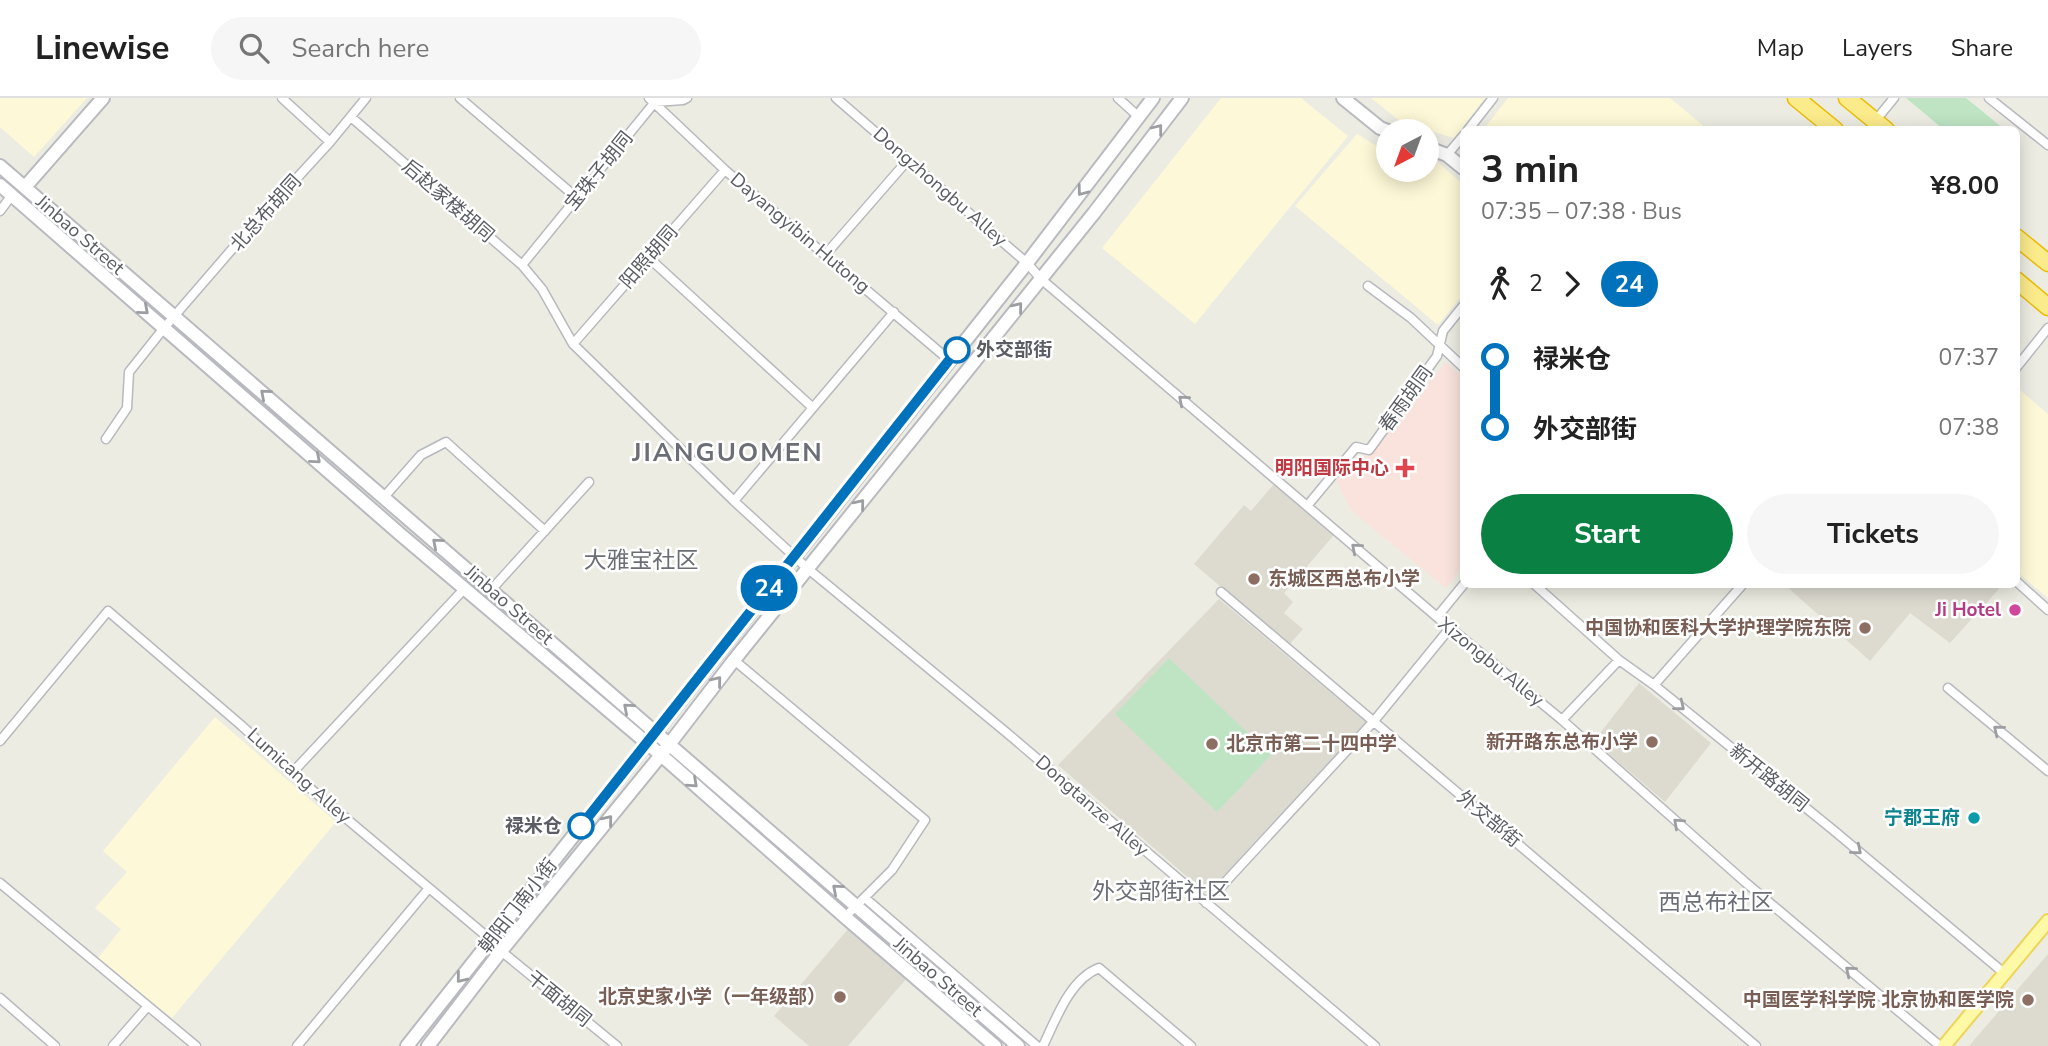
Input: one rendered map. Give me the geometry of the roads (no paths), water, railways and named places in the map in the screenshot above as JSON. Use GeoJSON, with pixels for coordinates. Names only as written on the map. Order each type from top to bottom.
{"type":"FeatureCollection","features":[{"type":"Feature","properties":{"kind":"highway"},"geometry":{"type":"LineString","coordinates":[[1796,98],[1830,126]]}},
{"type":"Feature","properties":{"kind":"highway"},"geometry":{"type":"LineString","coordinates":[[1847,98],[1880,125]]}},
{"type":"Feature","properties":{"kind":"highway"},"geometry":{"type":"LineString","coordinates":[[2020,239],[2045,255]]}},
{"type":"Feature","properties":{"kind":"highway"},"geometry":{"type":"LineString","coordinates":[[2020,283],[2048,307]]}},
{"type":"Feature","properties":{"kind":"main road"},"geometry":{"type":"LineString","coordinates":[[25,187],[103,98]]}},
{"type":"Feature","properties":{"kind":"main road","name":"朝阳门南小街"},"geometry":{"type":"LineString","coordinates":[[407,1046],[1027,263],[1153,98]]}},
{"type":"Feature","properties":{"kind":"main road","name":"朝阳门南小街"},"geometry":{"type":"LineString","coordinates":[[428,1046],[807,568],[1041,279],[1182,98]]}},
{"type":"Feature","properties":{"kind":"main road"},"geometry":{"type":"LineString","coordinates":[[1343,98],[1376,125]]}},
{"type":"Feature","properties":{"kind":"main road"},"geometry":{"type":"LineString","coordinates":[[1439,152],[1460,166]]}},
{"type":"Feature","properties":{"kind":"main road","name":"Jinbao Street"},"geometry":{"type":"LineString","coordinates":[[0,166],[656,732],[861,902],[1018,1046]]}},
{"type":"Feature","properties":{"kind":"main road","name":"Jinbao Street"},"geometry":{"type":"LineString","coordinates":[[0,184],[995,1046]]}},
{"type":"Feature","properties":{"kind":"main road"},"geometry":{"type":"LineString","coordinates":[[1942,1046],[2048,921]]}},
{"type":"Feature","properties":{"kind":"street"},"geometry":{"type":"LineString","coordinates":[[282,98],[330,142]]}},
{"type":"Feature","properties":{"kind":"street","name":"北总布胡同"},"geometry":{"type":"LineString","coordinates":[[106,439],[127,408],[129,372],[174,316],[366,98]]}},
{"type":"Feature","properties":{"kind":"street"},"geometry":{"type":"LineString","coordinates":[[460,98],[578,198]]}},
{"type":"Feature","properties":{"kind":"street"},"geometry":{"type":"LineString","coordinates":[[652,100],[687,98]]}},
{"type":"Feature","properties":{"kind":"street","name":"Dongzhongbu Alley"},"geometry":{"type":"LineString","coordinates":[[836,98],[1027,263],[1041,279]]}},
{"type":"Feature","properties":{"kind":"street"},"geometry":{"type":"LineString","coordinates":[[1118,98],[1139,117]]}},
{"type":"Feature","properties":{"kind":"street"},"geometry":{"type":"LineString","coordinates":[[1471,126],[1493,98]]}},
{"type":"Feature","properties":{"kind":"street"},"geometry":{"type":"LineString","coordinates":[[1880,125],[1894,98]]}},
{"type":"Feature","properties":{"kind":"street"},"geometry":{"type":"LineString","coordinates":[[1989,98],[2048,145]]}},
{"type":"Feature","properties":{"kind":"street","name":"宝珠子胡同"},"geometry":{"type":"LineString","coordinates":[[522,265],[578,198],[652,100]]}},
{"type":"Feature","properties":{"kind":"street","name":"Dayangyibin Hutong"},"geometry":{"type":"LineString","coordinates":[[652,100],[724,170],[949,360]]}},
{"type":"Feature","properties":{"kind":"street","name":"后赵家楼胡同"},"geometry":{"type":"LineString","coordinates":[[351,117],[522,265],[542,289],[573,344],[734,501]]}},
{"type":"Feature","properties":{"kind":"street"},"geometry":{"type":"LineString","coordinates":[[1447,155],[1460,140]]}},
{"type":"Feature","properties":{"kind":"street"},"geometry":{"type":"LineString","coordinates":[[826,254],[907,161]]}},
{"type":"Feature","properties":{"kind":"street","name":"阳照胡同"},"geometry":{"type":"LineString","coordinates":[[573,344],[724,170]]}},
{"type":"Feature","properties":{"kind":"street"},"geometry":{"type":"LineString","coordinates":[[0,211],[12,195]]}},
{"type":"Feature","properties":{"kind":"street"},"geometry":{"type":"LineString","coordinates":[[649,258],[813,407]]}},
{"type":"Feature","properties":{"kind":"street","name":"Xizongbu Alley"},"geometry":{"type":"LineString","coordinates":[[1041,279],[1437,617],[1562,720],[1745,882],[1942,1046]]}},
{"type":"Feature","properties":{"kind":"street"},"geometry":{"type":"LineString","coordinates":[[1368,286],[1411,318],[1460,364]]}},
{"type":"Feature","properties":{"kind":"street","name":"春雨胡同"},"geometry":{"type":"LineString","coordinates":[[1307,506],[1356,447],[1370,450],[1437,356],[1443,331],[1460,310]]}},
{"type":"Feature","properties":{"kind":"street"},"geometry":{"type":"LineString","coordinates":[[734,501],[894,312]]}},
{"type":"Feature","properties":{"kind":"street"},"geometry":{"type":"LineString","coordinates":[[2020,364],[2048,328]]}},
{"type":"Feature","properties":{"kind":"street"},"geometry":{"type":"LineString","coordinates":[[384,497],[421,455],[446,442],[545,531]]}},
{"type":"Feature","properties":{"kind":"street"},"geometry":{"type":"LineString","coordinates":[[491,590],[589,482]]}},
{"type":"Feature","properties":{"kind":"street","name":"Dongtanze Alley"},"geometry":{"type":"LineString","coordinates":[[734,501],[807,568],[1007,733],[1375,1046]]}},
{"type":"Feature","properties":{"kind":"street"},"geometry":{"type":"LineString","coordinates":[[2020,585],[2048,610]]}},
{"type":"Feature","properties":{"kind":"street"},"geometry":{"type":"LineString","coordinates":[[292,773],[465,588]]}},
{"type":"Feature","properties":{"kind":"street"},"geometry":{"type":"LineString","coordinates":[[1437,617],[1461,588]]}},
{"type":"Feature","properties":{"kind":"street","name":"新开路胡同"},"geometry":{"type":"LineString","coordinates":[[1538,588],[1619,660],[1654,685],[2004,973]]}},
{"type":"Feature","properties":{"kind":"street"},"geometry":{"type":"LineString","coordinates":[[1654,685],[1739,588]]}},
{"type":"Feature","properties":{"kind":"street","name":"外交部街"},"geometry":{"type":"LineString","coordinates":[[1221,592],[1756,1046]]}},
{"type":"Feature","properties":{"kind":"street","name":"Lumicang Alley"},"geometry":{"type":"LineString","coordinates":[[0,741],[108,611],[242,726],[292,773],[491,940]]}},
{"type":"Feature","properties":{"kind":"street"},"geometry":{"type":"LineString","coordinates":[[1206,903],[1374,721],[1450,628]]}},
{"type":"Feature","properties":{"kind":"street"},"geometry":{"type":"LineString","coordinates":[[734,660],[925,820],[892,870],[845,917]]}},
{"type":"Feature","properties":{"kind":"street"},"geometry":{"type":"LineString","coordinates":[[1562,720],[1619,660]]}},
{"type":"Feature","properties":{"kind":"street"},"geometry":{"type":"LineString","coordinates":[[1948,688],[2048,771]]}},
{"type":"Feature","properties":{"kind":"street"},"geometry":{"type":"LineString","coordinates":[[0,883],[196,1046]]}},
{"type":"Feature","properties":{"kind":"street"},"geometry":{"type":"LineString","coordinates":[[297,1046],[429,888]]}},
{"type":"Feature","properties":{"kind":"street"},"geometry":{"type":"LineString","coordinates":[[861,902],[1037,1046]]}},
{"type":"Feature","properties":{"kind":"street","name":"干面胡同"},"geometry":{"type":"LineString","coordinates":[[501,951],[617,1046]]}},
{"type":"Feature","properties":{"kind":"street"},"geometry":{"type":"LineString","coordinates":[[1043,1046],[1063,1006],[1086,973],[1100,968],[1191,1046]]}},
{"type":"Feature","properties":{"kind":"street"},"geometry":{"type":"LineString","coordinates":[[0,998],[55,1046]]}},
{"type":"Feature","properties":{"kind":"street"},"geometry":{"type":"LineString","coordinates":[[113,1046],[148,1006]]}},
{"type":"Feature","properties":{"kind":"place","name":"外交部街"},"geometry":{"type":"Point","coordinates":[957,350]}},
{"type":"Feature","properties":{"kind":"place","name":"明阳国际中心"},"geometry":{"type":"Point","coordinates":[1405,468]}},
{"type":"Feature","properties":{"kind":"place","name":"东城区西总布小学"},"geometry":{"type":"Point","coordinates":[1254,579]}},
{"type":"Feature","properties":{"kind":"place","name":"Ji Hotel"},"geometry":{"type":"Point","coordinates":[2015,610]}},
{"type":"Feature","properties":{"kind":"place","name":"中国协和医科大学护理学院东院"},"geometry":{"type":"Point","coordinates":[1865,628]}},
{"type":"Feature","properties":{"kind":"place","name":"新开路东总布小学"},"geometry":{"type":"Point","coordinates":[1652,742]}},
{"type":"Feature","properties":{"kind":"place","name":"北京市第二十四中学"},"geometry":{"type":"Point","coordinates":[1212,744]}},
{"type":"Feature","properties":{"kind":"place","name":"宁郡王府"},"geometry":{"type":"Point","coordinates":[1974,818]}},
{"type":"Feature","properties":{"kind":"place","name":"禄米仓"},"geometry":{"type":"Point","coordinates":[581,826]}},
{"type":"Feature","properties":{"kind":"place","name":"北京史家小学（一年级部）"},"geometry":{"type":"Point","coordinates":[840,997]}},
{"type":"Feature","properties":{"kind":"place","name":"中国医学科学院 北京协和医学院"},"geometry":{"type":"Point","coordinates":[2028,1000]}},
{"type":"Feature","properties":{"kind":"district","name":"JIANGUOMEN"},"geometry":{"type":"Point","coordinates":[728,452]}},
{"type":"Feature","properties":{"kind":"district","name":"大雅宝社区"},"geometry":{"type":"Point","coordinates":[641,560]}},
{"type":"Feature","properties":{"kind":"district","name":"外交部街社区"},"geometry":{"type":"Point","coordinates":[1161,891]}},
{"type":"Feature","properties":{"kind":"district","name":"西总布社区"},"geometry":{"type":"Point","coordinates":[1716,902]}}]}
